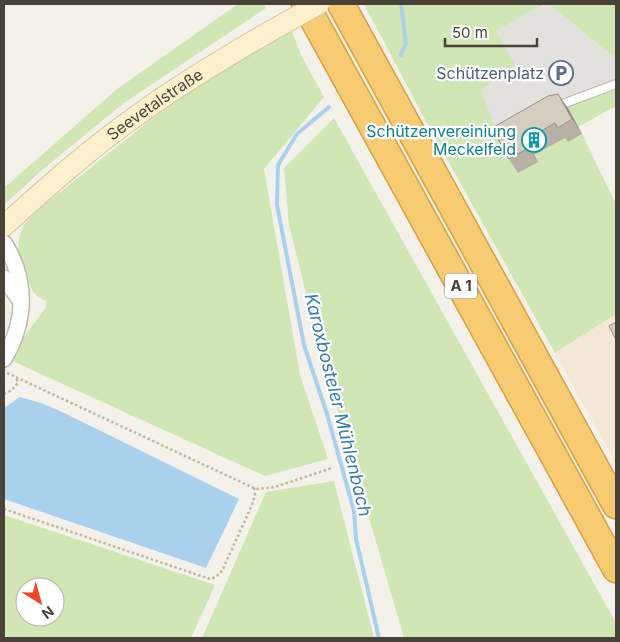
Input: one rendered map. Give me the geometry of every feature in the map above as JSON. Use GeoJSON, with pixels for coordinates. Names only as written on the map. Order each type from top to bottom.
{"type":"FeatureCollection","features":[{"type":"Feature","properties":{"kind":"highway","name":"A 1"},"geometry":{"type":"LineString","coordinates":[[305,4],[616,569]]}},
{"type":"Feature","properties":{"kind":"highway","name":"A 1"},"geometry":{"type":"LineString","coordinates":[[341,4],[616,505]]}},
{"type":"Feature","properties":{"kind":"main road","name":"Seevetalstraße"},"geometry":{"type":"LineString","coordinates":[[4,226],[88,153],[141,112],[187,81],[319,4]]}},
{"type":"Feature","properties":{"kind":"street"},"geometry":{"type":"LineString","coordinates":[[4,243],[20,278],[18,330],[4,359]]}},
{"type":"Feature","properties":{"kind":"street"},"geometry":{"type":"LineString","coordinates":[[4,278],[20,300]]}},
{"type":"Feature","properties":{"kind":"lane"},"geometry":{"type":"LineString","coordinates":[[560,105],[616,84]]}},
{"type":"Feature","properties":{"kind":"path"},"geometry":{"type":"LineString","coordinates":[[4,371],[254,488],[275,487],[332,468]]}},
{"type":"Feature","properties":{"kind":"path"},"geometry":{"type":"LineString","coordinates":[[4,394],[12,390],[18,383],[16,376]]}},
{"type":"Feature","properties":{"kind":"path"},"geometry":{"type":"LineString","coordinates":[[4,509],[210,578],[216,578],[222,571],[252,505],[255,495],[254,488]]}},
{"type":"Feature","properties":{"kind":"shaded area","name":"Schützenplatz"},"geometry":{"type":"Polygon","coordinates":[[[543,4],[549,4],[616,59],[616,89],[567,106],[501,142],[481,91],[494,79],[516,67],[496,31],[543,4]]]}},
{"type":"Feature","properties":{"kind":"shaded area"},"geometry":{"type":"Polygon","coordinates":[[[616,314],[616,464],[555,353],[616,314]]]}},
{"type":"Feature","properties":{"kind":"green space"},"geometry":{"type":"Polygon","coordinates":[[[238,4],[264,4],[266,8],[124,103],[42,170],[4,205],[4,188],[117,89],[238,4]]]}},
{"type":"Feature","properties":{"kind":"green space"},"geometry":{"type":"Polygon","coordinates":[[[364,4],[543,4],[516,67],[494,79],[537,162],[534,155],[565,137],[568,141],[582,134],[616,204],[616,314],[555,353],[424,118],[364,4]]]}},
{"type":"Feature","properties":{"kind":"green space"},"geometry":{"type":"Polygon","coordinates":[[[549,4],[616,4],[616,59],[549,4]]]}},
{"type":"Feature","properties":{"kind":"green space"},"geometry":{"type":"Polygon","coordinates":[[[291,29],[301,55],[324,97],[264,169],[300,375],[328,459],[265,476],[8,359],[46,307],[46,301],[37,296],[32,290],[18,249],[23,226],[35,212],[148,122],[209,78],[291,29]]]}},
{"type":"Feature","properties":{"kind":"green space"},"geometry":{"type":"Polygon","coordinates":[[[616,89],[616,106],[578,127],[567,106],[616,89]]]}},
{"type":"Feature","properties":{"kind":"green space"},"geometry":{"type":"Polygon","coordinates":[[[334,118],[616,623],[616,638],[404,638],[318,342],[289,225],[284,168],[334,118]]]}},
{"type":"Feature","properties":{"kind":"green space"},"geometry":{"type":"Polygon","coordinates":[[[334,481],[374,638],[202,638],[266,492],[334,481]]]}},
{"type":"Feature","properties":{"kind":"green space"},"geometry":{"type":"Polygon","coordinates":[[[4,515],[215,585],[191,638],[4,638],[4,515]]]}},
{"type":"Feature","properties":{"kind":"water"},"geometry":{"type":"Polygon","coordinates":[[[20,397],[56,409],[239,499],[206,568],[4,499],[4,408],[20,397]]]}},
{"type":"Feature","properties":{"kind":"building"},"geometry":{"type":"Polygon","coordinates":[[[558,94],[572,119],[558,128],[555,123],[524,141],[528,148],[509,159],[492,128],[548,96],[558,94]]]}},
{"type":"Feature","properties":{"kind":"building"},"geometry":{"type":"Polygon","coordinates":[[[616,322],[616,340],[609,326],[616,322]]]}},
{"type":"Feature","properties":{"kind":"waterway","name":"Karoxbosteler Mühlenbach"},"geometry":{"type":"LineString","coordinates":[[401,4],[406,43],[401,55]]}},
{"type":"Feature","properties":{"kind":"waterway","name":"Karoxbosteler Mühlenbach"},"geometry":{"type":"LineString","coordinates":[[329,107],[297,134],[278,165],[277,205],[304,345],[327,414],[354,511],[356,539],[379,638]]}},
{"type":"Feature","properties":{"kind":"place","name":"Schützenplatz"},"geometry":{"type":"Point","coordinates":[561,73]}},
{"type":"Feature","properties":{"kind":"place","name":"Schützenvereiniung Meckelfeld"},"geometry":{"type":"Point","coordinates":[534,140]}}]}
